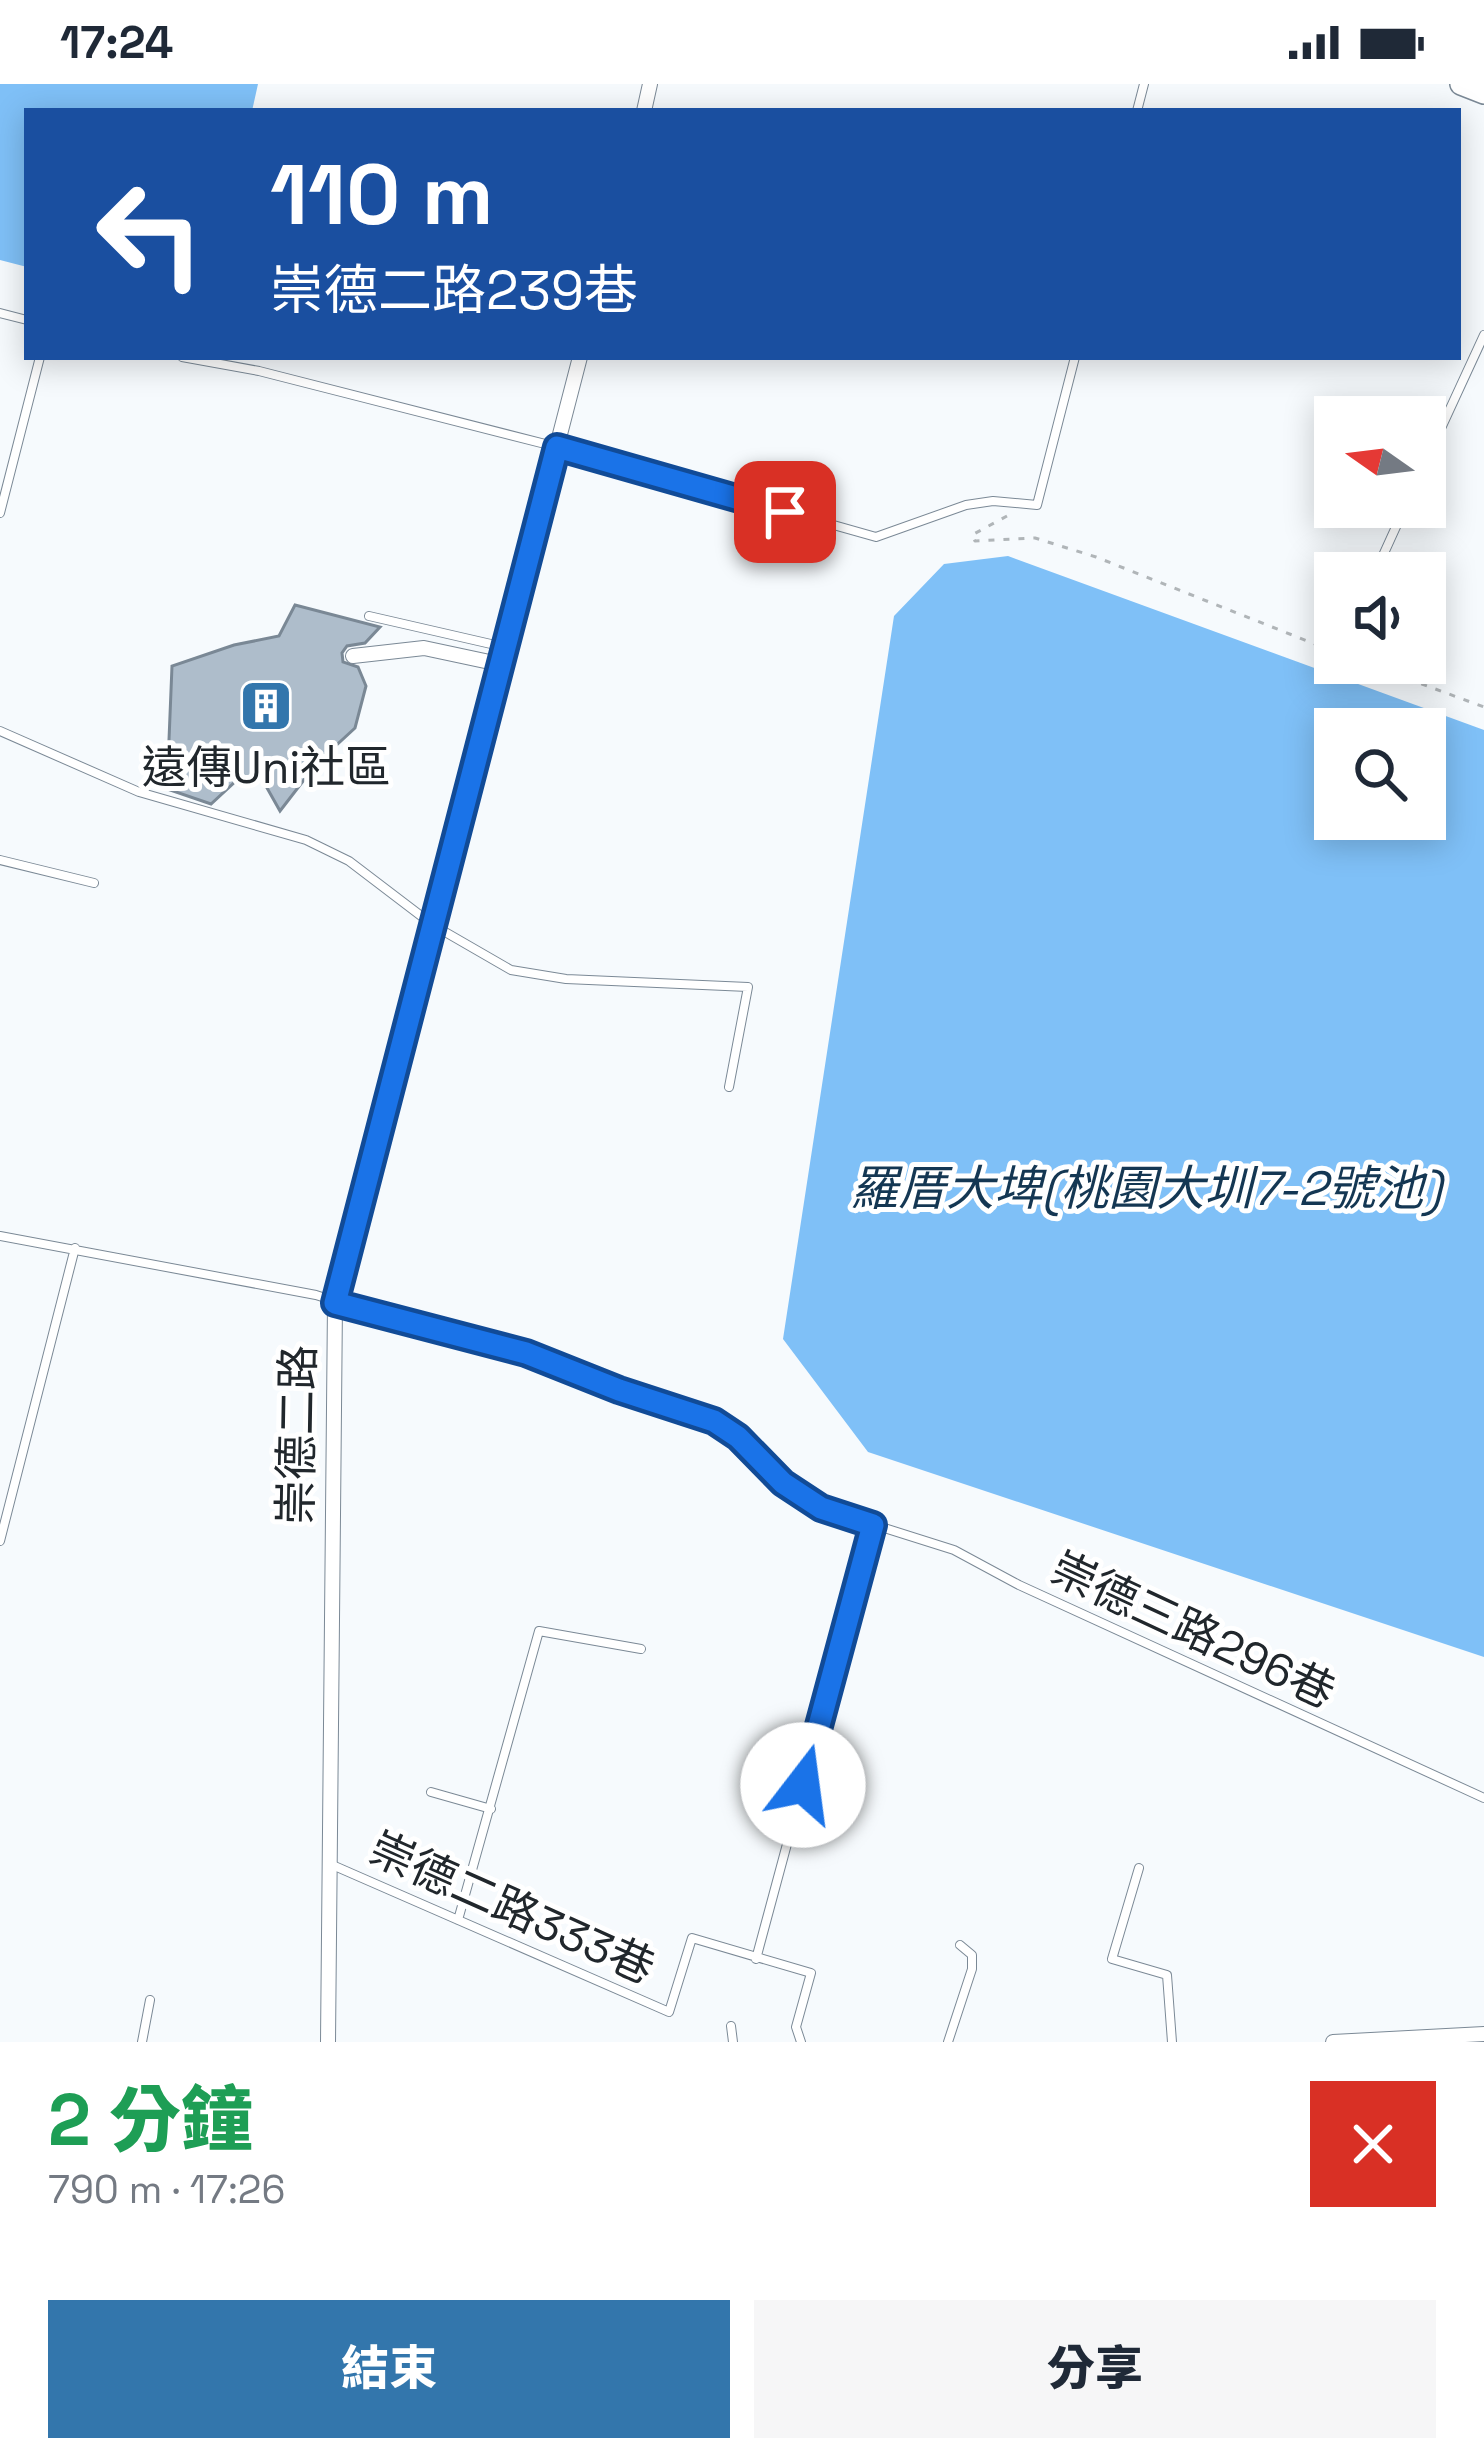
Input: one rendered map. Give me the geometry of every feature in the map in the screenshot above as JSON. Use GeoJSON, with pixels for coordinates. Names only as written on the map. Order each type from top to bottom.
{"type":"FeatureCollection","features":[{"type":"Feature","properties":{"kind":"street"},"geometry":{"type":"LineString","coordinates":[[1461,84],[1484,93]]}},
{"type":"Feature","properties":{"kind":"street","name":"崇德二路"},"geometry":{"type":"LineString","coordinates":[[328,2042],[335,1303],[579,360]]}},
{"type":"Feature","properties":{"kind":"street"},"geometry":{"type":"LineString","coordinates":[[353,656],[424,648],[500,664]]}},
{"type":"Feature","properties":{"kind":"street"},"geometry":{"type":"LineString","coordinates":[[1333,2042],[1484,2034]]}},
{"type":"Feature","properties":{"kind":"lane"},"geometry":{"type":"LineString","coordinates":[[1446,418],[1484,334]]}},
{"type":"Feature","properties":{"kind":"lane"},"geometry":{"type":"LineString","coordinates":[[0,513],[39,360]]}},
{"type":"Feature","properties":{"kind":"lane"},"geometry":{"type":"LineString","coordinates":[[198,360],[557,447],[876,537],[966,506],[993,501],[1033,504],[1074,360]]}},
{"type":"Feature","properties":{"kind":"lane"},"geometry":{"type":"LineString","coordinates":[[369,616],[505,647]]}},
{"type":"Feature","properties":{"kind":"lane"},"geometry":{"type":"LineString","coordinates":[[0,731],[139,792],[305,840],[349,861],[433,926],[511,970],[566,979],[748,986],[729,1087]]}},
{"type":"Feature","properties":{"kind":"lane"},"geometry":{"type":"LineString","coordinates":[[0,860],[94,883]]}},
{"type":"Feature","properties":{"kind":"lane","name":"崇德三路296巷"},"geometry":{"type":"LineString","coordinates":[[0,1236],[316,1295],[526,1353],[714,1421],[738,1437],[783,1483],[821,1508],[954,1550],[1039,1595],[1484,1798]]}},
{"type":"Feature","properties":{"kind":"lane"},"geometry":{"type":"LineString","coordinates":[[0,1541],[75,1248]]}},
{"type":"Feature","properties":{"kind":"lane"},"geometry":{"type":"LineString","coordinates":[[801,2042],[796,2027],[811,1973],[756,1959],[873,1525]]}},
{"type":"Feature","properties":{"kind":"lane"},"geometry":{"type":"LineString","coordinates":[[458,1920],[539,1631],[641,1649]]}},
{"type":"Feature","properties":{"kind":"lane"},"geometry":{"type":"LineString","coordinates":[[431,1792],[490,1809]]}},
{"type":"Feature","properties":{"kind":"lane","name":"崇德二路333巷"},"geometry":{"type":"LineString","coordinates":[[329,1863],[668,2012],[692,1938],[756,1959]]}},
{"type":"Feature","properties":{"kind":"lane"},"geometry":{"type":"LineString","coordinates":[[1139,1868],[1112,1959],[1167,1975],[1172,2042]]}},
{"type":"Feature","properties":{"kind":"lane"},"geometry":{"type":"LineString","coordinates":[[948,2042],[971,1969],[972,1955],[960,1945]]}},
{"type":"Feature","properties":{"kind":"lane"},"geometry":{"type":"LineString","coordinates":[[142,2042],[150,2000]]}},
{"type":"Feature","properties":{"kind":"lane"},"geometry":{"type":"LineString","coordinates":[[731,2026],[733,2042]]}},
{"type":"Feature","properties":{"kind":"path"},"geometry":{"type":"LineString","coordinates":[[1033,504],[972,535],[975,541],[1035,538],[1314,644]]}},
{"type":"Feature","properties":{"kind":"path"},"geometry":{"type":"LineString","coordinates":[[1423,684],[1484,706]]}},
{"type":"Feature","properties":{"kind":"water"},"geometry":{"type":"Polygon","coordinates":[[[0,84],[258,84],[253,108],[24,108],[24,266],[0,260],[0,84]]]}},
{"type":"Feature","properties":{"kind":"water","name":"羅厝大埤(桃園大圳7-2號池)"},"geometry":{"type":"Polygon","coordinates":[[[1008,556],[1314,668],[1314,684],[1358,684],[1424,708],[1314,708],[1314,840],[1446,840],[1446,716],[1484,730],[1484,1657],[868,1452],[783,1339],[894,616],[944,564],[1008,556]]]}},
{"type":"Feature","properties":{"kind":"building","name":"遠傳Uni社區"},"geometry":{"type":"Polygon","coordinates":[[[295,605],[380,627],[365,643],[347,646],[342,653],[343,662],[358,667],[366,686],[355,728],[317,763],[280,811],[262,779],[236,781],[211,804],[167,789],[172,666],[279,636],[295,605]]]}},
{"type":"Feature","properties":{"kind":"place","name":"遠傳Uni社區"},"geometry":{"type":"Point","coordinates":[266,706]}},
{"type":"Feature","properties":{"kind":"route"},"geometry":{"type":"LineString","coordinates":[[785,512],[557,447],[335,1303],[526,1353],[714,1421],[738,1437],[783,1483],[821,1508],[873,1525],[803,1785]]}}]}
